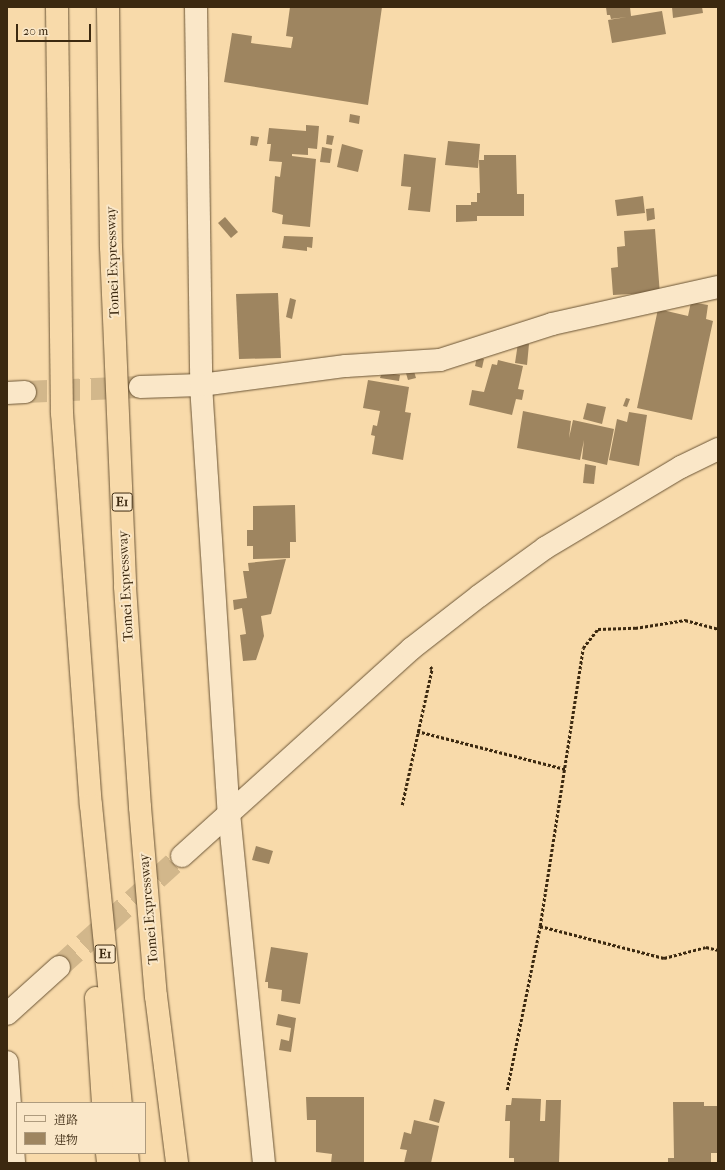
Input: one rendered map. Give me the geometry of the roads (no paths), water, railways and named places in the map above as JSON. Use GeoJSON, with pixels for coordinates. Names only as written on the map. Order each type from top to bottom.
{"type":"FeatureCollection","features":[{"type":"Feature","properties":{"kind":"highway","name":"E1"},"geometry":{"type":"LineString","coordinates":[[57,7],[62,413],[90,805],[121,1102]]}},
{"type":"Feature","properties":{"kind":"highway","name":"Tomei Expressway"},"geometry":{"type":"LineString","coordinates":[[108,7],[111,247],[126,587],[140,807],[156,996],[177,1163]]}},
{"type":"Feature","properties":{"kind":"highway"},"geometry":{"type":"LineString","coordinates":[[90,805],[98,1051],[103,1102]]}},
{"type":"Feature","properties":{"kind":"street"},"geometry":{"type":"LineString","coordinates":[[196,7],[201,385],[229,813],[264,1163]]}},
{"type":"Feature","properties":{"kind":"street"},"geometry":{"type":"LineString","coordinates":[[140,387],[201,385],[346,366],[440,360],[552,324],[718,287]]}},
{"type":"Feature","properties":{"kind":"street"},"geometry":{"type":"LineString","coordinates":[[182,856],[412,649],[545,548],[681,467],[718,450]]}},
{"type":"Feature","properties":{"kind":"street"},"geometry":{"type":"LineString","coordinates":[[7,1014],[59,967]]}},
{"type":"Feature","properties":{"kind":"street"},"geometry":{"type":"LineString","coordinates":[[7,1062],[14,1163]]}},
{"type":"Feature","properties":{"kind":"tunnel"},"geometry":{"type":"LineString","coordinates":[[25,392],[140,387]]}},
{"type":"Feature","properties":{"kind":"tunnel"},"geometry":{"type":"LineString","coordinates":[[59,967],[182,856]]}}]}
